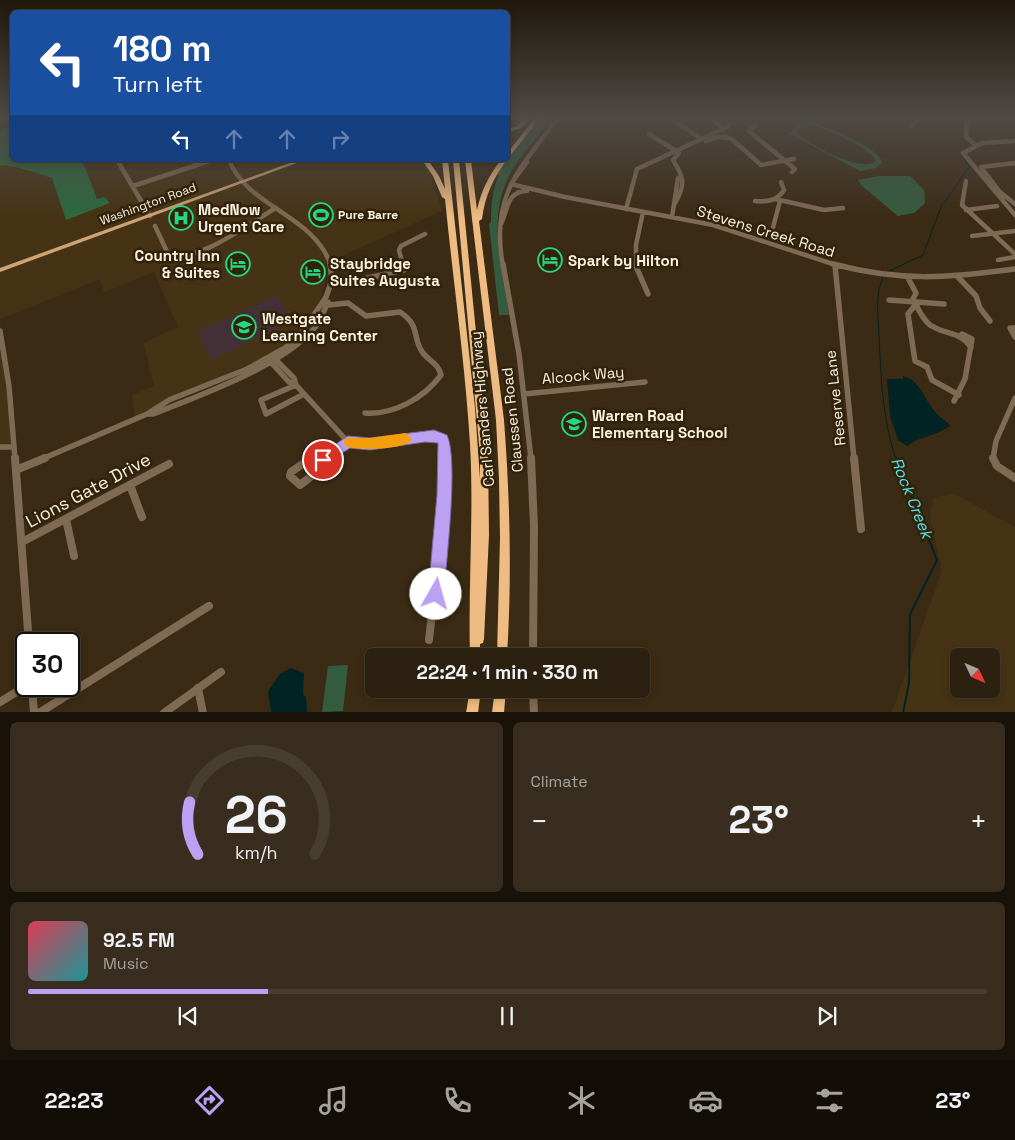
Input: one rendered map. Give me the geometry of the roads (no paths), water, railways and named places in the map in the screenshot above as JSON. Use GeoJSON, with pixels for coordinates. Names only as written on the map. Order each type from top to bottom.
{"type":"FeatureCollection","features":[{"type":"Feature","properties":{"kind":"highway"},"geometry":{"type":"LineString","coordinates":[[426,162],[440,183],[448,211]]}},
{"type":"Feature","properties":{"kind":"highway"},"geometry":{"type":"LineString","coordinates":[[445,162],[448,211],[474,445],[476,520],[473,609],[475,648]]}},
{"type":"Feature","properties":{"kind":"highway","name":"Carl Sanders Highway"},"geometry":{"type":"LineString","coordinates":[[456,162],[484,454],[484,545],[477,648]]}},
{"type":"Feature","properties":{"kind":"highway","name":"Carl Sanders Highway"},"geometry":{"type":"LineString","coordinates":[[468,162],[504,463],[505,567],[502,648]]}},
{"type":"Feature","properties":{"kind":"highway"},"geometry":{"type":"LineString","coordinates":[[478,241],[480,205],[484,192],[493,174],[502,162]]}},
{"type":"Feature","properties":{"kind":"highway"},"geometry":{"type":"LineString","coordinates":[[472,712],[474,698]]}},
{"type":"Feature","properties":{"kind":"highway"},"geometry":{"type":"LineString","coordinates":[[498,712],[499,698]]}},
{"type":"Feature","properties":{"kind":"main road","name":"Washington Road"},"geometry":{"type":"LineString","coordinates":[[0,270],[297,162]]}},
{"type":"Feature","properties":{"kind":"street","name":"Claussen Road"},"geometry":{"type":"LineString","coordinates":[[511,184],[510,181],[531,151]]}},
{"type":"Feature","properties":{"kind":"street","name":"Claussen Road"},"geometry":{"type":"LineString","coordinates":[[532,151],[511,184],[504,200],[500,226],[501,247],[524,394],[530,450],[534,516],[533,648]]}},
{"type":"Feature","properties":{"kind":"street"},"geometry":{"type":"LineString","coordinates":[[626,209],[637,169],[676,151]]}},
{"type":"Feature","properties":{"kind":"street"},"geometry":{"type":"LineString","coordinates":[[672,216],[674,203],[680,196],[683,180],[680,168],[673,160],[675,155],[683,151]]}},
{"type":"Feature","properties":{"kind":"street"},"geometry":{"type":"LineString","coordinates":[[744,151],[761,165],[794,159]]}},
{"type":"Feature","properties":{"kind":"street"},"geometry":{"type":"LineString","coordinates":[[775,151],[795,169],[792,172]]}},
{"type":"Feature","properties":{"kind":"street"},"geometry":{"type":"LineString","coordinates":[[966,151],[963,153],[1015,215]]}},
{"type":"Feature","properties":{"kind":"street"},"geometry":{"type":"LineString","coordinates":[[118,162],[150,216]]}},
{"type":"Feature","properties":{"kind":"street"},"geometry":{"type":"LineString","coordinates":[[133,186],[206,162]]}},
{"type":"Feature","properties":{"kind":"street"},"geometry":{"type":"LineString","coordinates":[[230,162],[242,182],[304,228],[322,246],[333,268],[333,283],[328,295],[299,336],[271,359]]}},
{"type":"Feature","properties":{"kind":"street"},"geometry":{"type":"LineString","coordinates":[[1015,163],[981,167],[1000,192],[1015,204]]}},
{"type":"Feature","properties":{"kind":"street"},"geometry":{"type":"LineString","coordinates":[[519,174],[519,179],[523,184],[534,189]]}},
{"type":"Feature","properties":{"kind":"street"},"geometry":{"type":"LineString","coordinates":[[966,181],[961,199],[966,210],[1015,256]]}},
{"type":"Feature","properties":{"kind":"street"},"geometry":{"type":"LineString","coordinates":[[771,235],[778,200],[783,192],[781,182]]}},
{"type":"Feature","properties":{"kind":"street","name":"Stevens Creek Road"},"geometry":{"type":"LineString","coordinates":[[511,184],[565,197],[672,216],[742,233],[835,265],[908,278],[958,277],[1015,269]]}},
{"type":"Feature","properties":{"kind":"street"},"geometry":{"type":"LineString","coordinates":[[500,226],[511,195],[516,191],[526,190],[565,197]]}},
{"type":"Feature","properties":{"kind":"street"},"geometry":{"type":"LineString","coordinates":[[755,202],[778,200],[824,210],[843,208]]}},
{"type":"Feature","properties":{"kind":"street"},"geometry":{"type":"LineString","coordinates":[[966,210],[997,206]]}},
{"type":"Feature","properties":{"kind":"street"},"geometry":{"type":"LineString","coordinates":[[155,226],[169,256],[184,258],[206,249],[276,208]]}},
{"type":"Feature","properties":{"kind":"street"},"geometry":{"type":"LineString","coordinates":[[644,212],[634,251],[634,263],[636,273],[648,294]]}},
{"type":"Feature","properties":{"kind":"street"},"geometry":{"type":"LineString","coordinates":[[972,236],[1015,230]]}},
{"type":"Feature","properties":{"kind":"street"},"geometry":{"type":"LineString","coordinates":[[333,283],[350,282],[404,270],[399,250],[401,246],[425,234]]}},
{"type":"Feature","properties":{"kind":"street"},"geometry":{"type":"LineString","coordinates":[[998,260],[1015,256]]}},
{"type":"Feature","properties":{"kind":"street","name":"Reserve Lane"},"geometry":{"type":"LineString","coordinates":[[835,265],[861,529]]}},
{"type":"Feature","properties":{"kind":"street"},"geometry":{"type":"LineString","coordinates":[[958,277],[976,296],[980,308],[990,321]]}},
{"type":"Feature","properties":{"kind":"street"},"geometry":{"type":"LineString","coordinates":[[908,278],[916,293],[925,304]]}},
{"type":"Feature","properties":{"kind":"street"},"geometry":{"type":"LineString","coordinates":[[916,293],[913,299],[924,320],[936,327],[954,332],[968,341],[971,347],[966,382],[954,401]]}},
{"type":"Feature","properties":{"kind":"street"},"geometry":{"type":"LineString","coordinates":[[16,470],[147,414],[154,414],[195,397],[271,359],[309,332],[328,305],[328,295]]}},
{"type":"Feature","properties":{"kind":"street"},"geometry":{"type":"LineString","coordinates":[[889,300],[916,304],[944,304]]}},
{"type":"Feature","properties":{"kind":"street"},"geometry":{"type":"LineString","coordinates":[[328,305],[348,303],[366,316],[400,312],[412,320],[423,353],[439,367],[441,375],[437,382],[416,398],[382,414],[365,412]]}},
{"type":"Feature","properties":{"kind":"street"},"geometry":{"type":"LineString","coordinates":[[916,304],[908,314],[915,361],[928,367],[932,380],[959,395]]}},
{"type":"Feature","properties":{"kind":"street"},"geometry":{"type":"LineString","coordinates":[[1015,328],[1010,328],[1010,331],[1015,337]]}},
{"type":"Feature","properties":{"kind":"street"},"geometry":{"type":"LineString","coordinates":[[0,331],[9,386],[28,632]]}},
{"type":"Feature","properties":{"kind":"street"},"geometry":{"type":"LineString","coordinates":[[271,359],[289,382],[296,385],[348,442]]}},
{"type":"Feature","properties":{"kind":"street","name":"Alcock Way"},"geometry":{"type":"LineString","coordinates":[[524,394],[644,382]]}},
{"type":"Feature","properties":{"kind":"street"},"geometry":{"type":"LineString","coordinates":[[296,385],[261,400],[260,404],[266,414],[304,394]]}},
{"type":"Feature","properties":{"kind":"street"},"geometry":{"type":"LineString","coordinates":[[1015,398],[998,435],[992,455],[996,465],[1015,478]]}},
{"type":"Feature","properties":{"kind":"street"},"geometry":{"type":"LineString","coordinates":[[315,466],[348,442],[370,444],[434,436],[442,439],[444,444],[439,572],[429,640]]}},
{"type":"Feature","properties":{"kind":"street"},"geometry":{"type":"LineString","coordinates":[[0,448],[13,447]]}},
{"type":"Feature","properties":{"kind":"street","name":"Lions Gate Drive"},"geometry":{"type":"LineString","coordinates":[[22,542],[169,464]]}},
{"type":"Feature","properties":{"kind":"street"},"geometry":{"type":"LineString","coordinates":[[130,485],[142,518]]}},
{"type":"Feature","properties":{"kind":"street"},"geometry":{"type":"LineString","coordinates":[[66,519],[74,556]]}},
{"type":"Feature","properties":{"kind":"street"},"geometry":{"type":"LineString","coordinates":[[39,712],[209,606]]}},
{"type":"Feature","properties":{"kind":"street"},"geometry":{"type":"LineString","coordinates":[[164,712],[221,672]]}},
{"type":"Feature","properties":{"kind":"street"},"geometry":{"type":"LineString","coordinates":[[198,688],[203,712]]}},
{"type":"Feature","properties":{"kind":"street"},"geometry":{"type":"LineString","coordinates":[[0,702],[15,693]]}},
{"type":"Feature","properties":{"kind":"street"},"geometry":{"type":"LineString","coordinates":[[33,697],[34,712]]}},
{"type":"Feature","properties":{"kind":"street"},"geometry":{"type":"LineString","coordinates":[[533,698],[534,712]]}},
{"type":"Feature","properties":{"kind":"water"},"geometry":{"type":"Polygon","coordinates":[[[903,376],[919,387],[933,409],[950,426],[907,446],[898,440],[890,416],[887,379],[903,379],[903,376]]]}},
{"type":"Feature","properties":{"kind":"water"},"geometry":{"type":"Polygon","coordinates":[[[291,668],[304,673],[303,694],[306,697],[307,712],[271,712],[268,691],[280,674],[291,668]]]}},
{"type":"Feature","properties":{"kind":"waterway","name":"Rock Creek"},"geometry":{"type":"LineString","coordinates":[[887,272],[923,255],[941,207],[969,167],[961,153],[962,151]]}},
{"type":"Feature","properties":{"kind":"waterway","name":"Rock Creek"},"geometry":{"type":"LineString","coordinates":[[883,277],[880,284],[878,305],[882,382],[885,413],[896,459]]}},
{"type":"Feature","properties":{"kind":"waterway","name":"Rock Creek"},"geometry":{"type":"LineString","coordinates":[[896,458],[937,560],[910,614],[909,683],[903,712]]}},
{"type":"Feature","properties":{"kind":"place","name":"Pure Barre"},"geometry":{"type":"Point","coordinates":[321,215]}},
{"type":"Feature","properties":{"kind":"place","name":"MedNow Urgent Care"},"geometry":{"type":"Point","coordinates":[181,218]}},
{"type":"Feature","properties":{"kind":"place","name":"Spark by Hilton"},"geometry":{"type":"Point","coordinates":[550,260]}},
{"type":"Feature","properties":{"kind":"place","name":"Country Inn & Suites"},"geometry":{"type":"Point","coordinates":[238,264]}},
{"type":"Feature","properties":{"kind":"place","name":"Staybridge Suites Augusta"},"geometry":{"type":"Point","coordinates":[313,272]}},
{"type":"Feature","properties":{"kind":"place","name":"Westgate Learning Center"},"geometry":{"type":"Point","coordinates":[244,327]}},
{"type":"Feature","properties":{"kind":"place","name":"Warren Road Elementary School"},"geometry":{"type":"Point","coordinates":[574,424]}}]}
